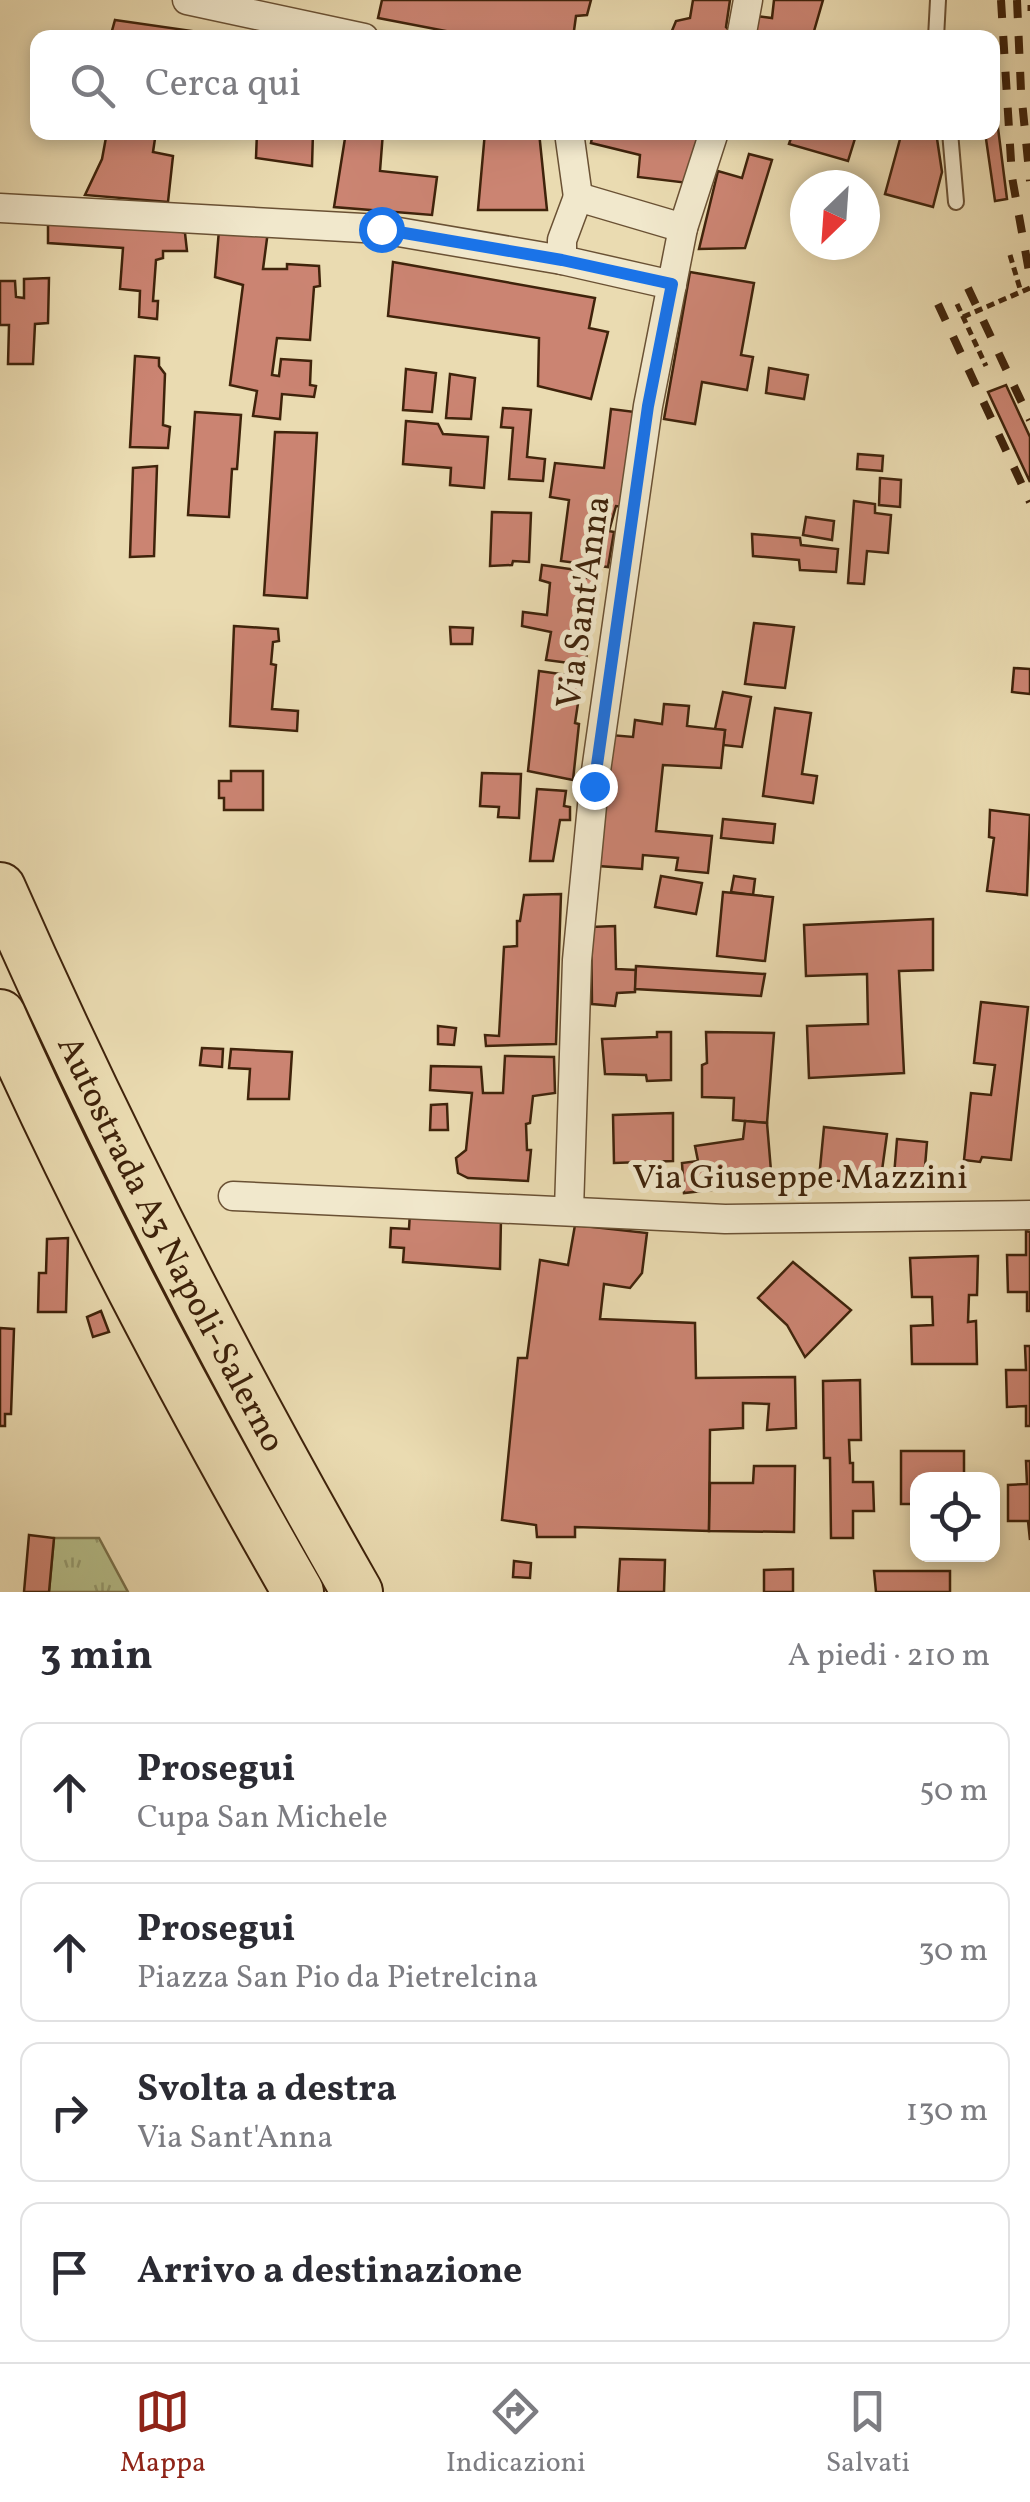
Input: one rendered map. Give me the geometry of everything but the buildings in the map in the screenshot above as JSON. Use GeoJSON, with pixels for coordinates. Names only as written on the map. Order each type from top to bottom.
{"type":"FeatureCollection","features":[{"type":"Feature","properties":{"kind":"highway","name":"Autostrada A3 Napoli-Salerno"},"geometry":{"type":"LineString","coordinates":[[0,860],[7,904],[130,1168],[265,1431],[358,1592]]}},
{"type":"Feature","properties":{"kind":"highway","name":"Autostrada A3 Napoli-Salerno"},"geometry":{"type":"LineString","coordinates":[[0,1015],[92,1206],[228,1470],[298,1592]]}},
{"type":"Feature","properties":{"kind":"street"},"geometry":{"type":"LineString","coordinates":[[187,0],[327,30]]}},
{"type":"Feature","properties":{"kind":"street"},"geometry":{"type":"LineString","coordinates":[[742,30],[748,0]]}},
{"type":"Feature","properties":{"kind":"street"},"geometry":{"type":"LineString","coordinates":[[562,260],[562,240],[578,197],[570,140]]}},
{"type":"Feature","properties":{"kind":"street","name":"Via Sant'Anna"},"geometry":{"type":"LineString","coordinates":[[570,1210],[577,960],[594,786],[648,406],[684,228],[712,140]]}},
{"type":"Feature","properties":{"kind":"street"},"geometry":{"type":"LineString","coordinates":[[578,197],[684,228]]}},
{"type":"Feature","properties":{"kind":"street"},"geometry":{"type":"LineString","coordinates":[[0,208],[381,229],[562,260],[672,284]]}},
{"type":"Feature","properties":{"kind":"street","name":"Via Giuseppe Mazzini"},"geometry":{"type":"LineString","coordinates":[[233,1196],[725,1218],[1030,1215]]}},
{"type":"Feature","properties":{"kind":"lane"},"geometry":{"type":"LineString","coordinates":[[936,30],[938,0]]}},
{"type":"Feature","properties":{"kind":"lane"},"geometry":{"type":"LineString","coordinates":[[951,140],[956,202]]}},
{"type":"Feature","properties":{"kind":"path"},"geometry":{"type":"LineString","coordinates":[[1010,255],[1019,288]]}},
{"type":"Feature","properties":{"kind":"path"},"geometry":{"type":"LineString","coordinates":[[965,321],[1019,288],[1030,288]]}},
{"type":"Feature","properties":{"kind":"path"},"geometry":{"type":"LineString","coordinates":[[957,304],[986,366]]}},
{"type":"Feature","properties":{"kind":"green space"},"geometry":{"type":"Polygon","coordinates":[[[54,1538],[99,1538],[128,1592],[49,1592],[54,1538]]]}},
{"type":"Feature","properties":{"kind":"railway"},"geometry":{"type":"LineString","coordinates":[[1001,0],[1012,177],[1030,277]]}},
{"type":"Feature","properties":{"kind":"railway"},"geometry":{"type":"LineString","coordinates":[[1017,0],[1030,181]]}},
{"type":"Feature","properties":{"kind":"railway"},"geometry":{"type":"LineString","coordinates":[[968,288],[1030,420]]}},
{"type":"Feature","properties":{"kind":"railway"},"geometry":{"type":"LineString","coordinates":[[938,304],[1030,502]]}},
{"type":"Feature","properties":{"kind":"route"},"geometry":{"type":"LineString","coordinates":[[381,229],[562,260],[672,284],[648,406],[594,786]]}}]}
